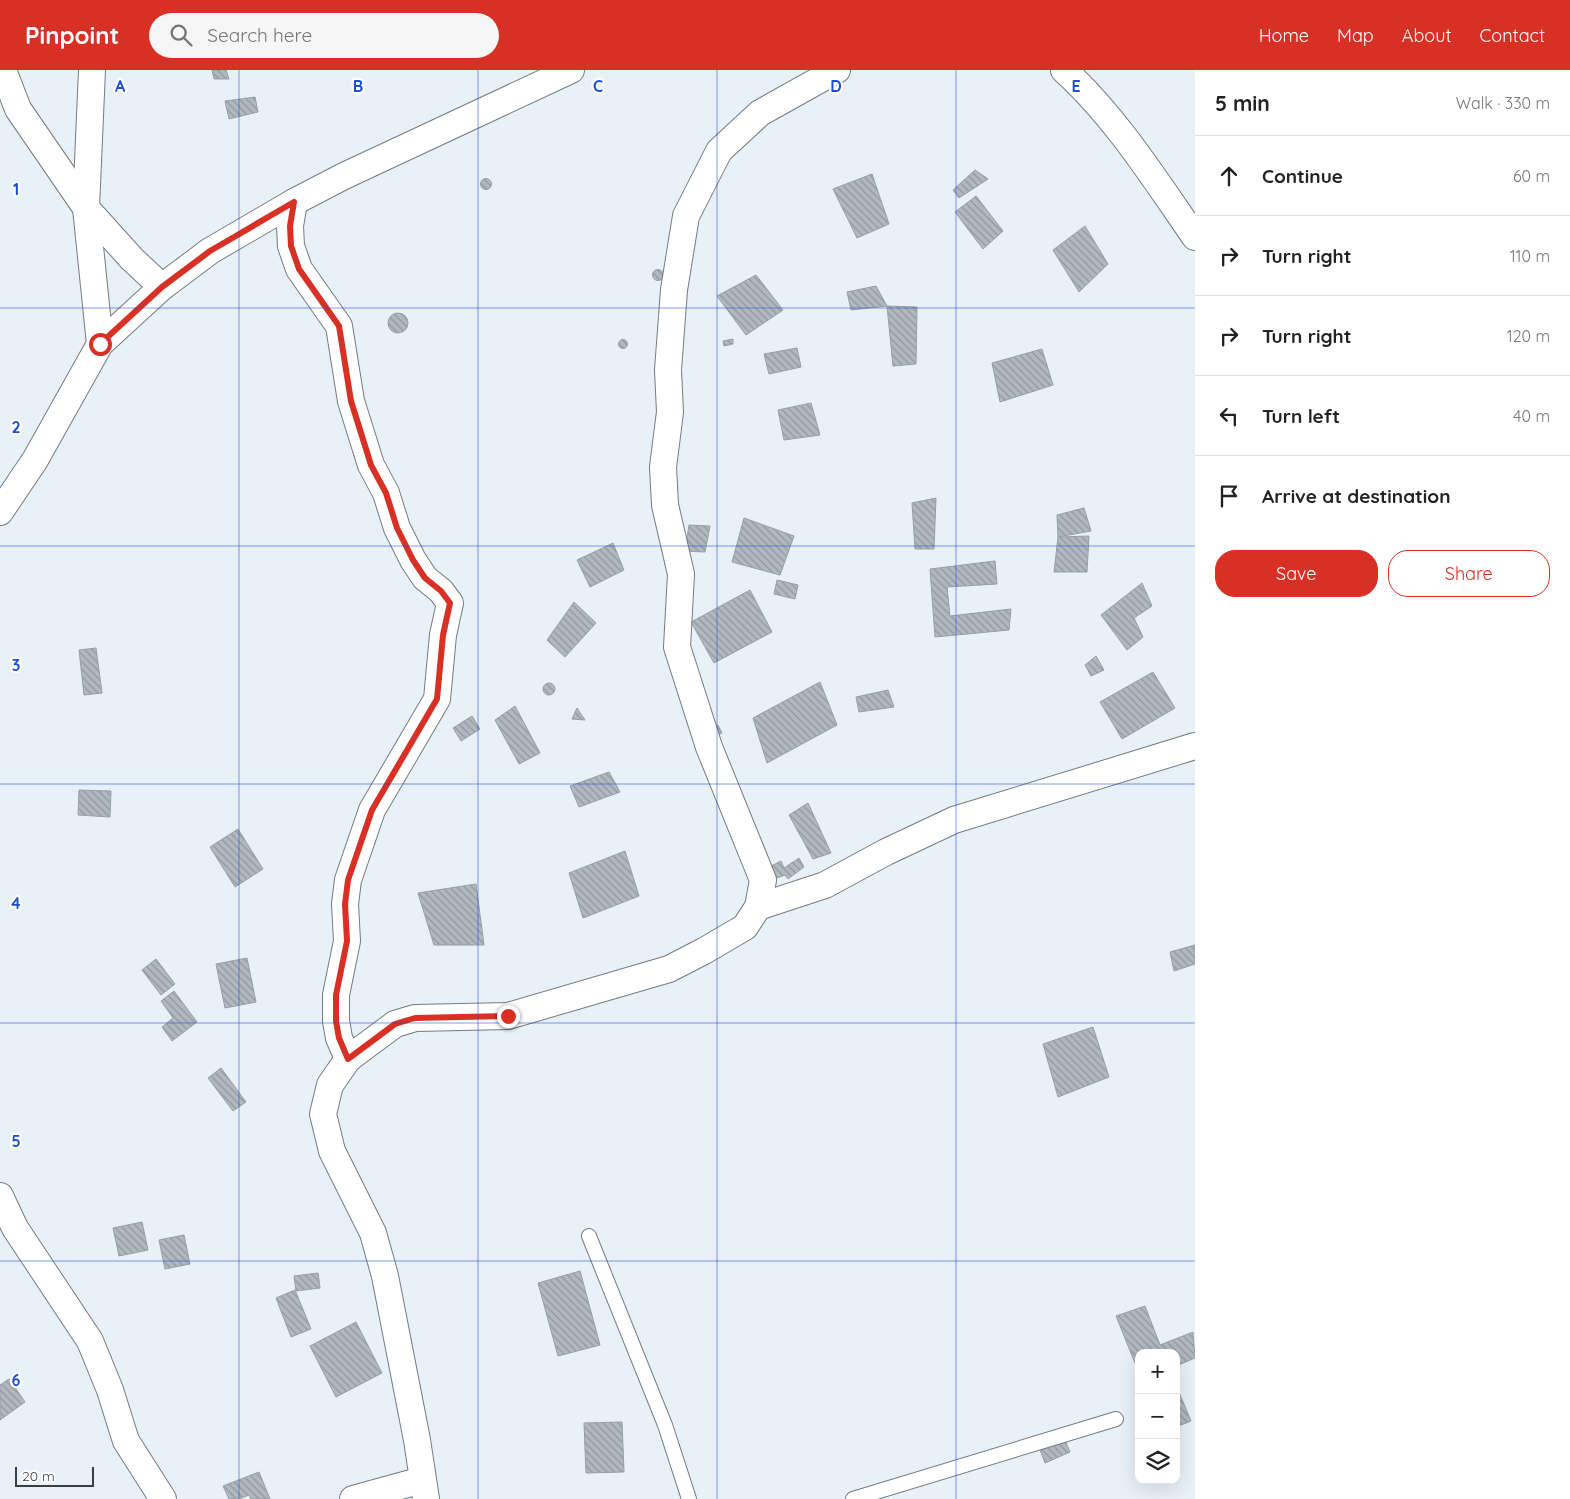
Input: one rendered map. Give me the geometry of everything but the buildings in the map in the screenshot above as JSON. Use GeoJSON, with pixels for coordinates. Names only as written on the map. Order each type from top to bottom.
{"type":"FeatureCollection","features":[{"type":"Feature","properties":{"kind":"street"},"geometry":{"type":"LineString","coordinates":[[3,70],[18,109],[86,208],[132,259],[162,287]]}},
{"type":"Feature","properties":{"kind":"street"},"geometry":{"type":"LineString","coordinates":[[92,70],[86,208],[100,344]]}},
{"type":"Feature","properties":{"kind":"street"},"geometry":{"type":"LineString","coordinates":[[0,512],[35,460],[100,344],[162,287],[210,251],[294,202],[344,176],[571,70]]}},
{"type":"Feature","properties":{"kind":"street"},"geometry":{"type":"LineString","coordinates":[[1064,70],[1099,107],[1154,178],[1195,237]]}},
{"type":"Feature","properties":{"kind":"street"},"geometry":{"type":"LineString","coordinates":[[353,1499],[424,1489],[396,1328],[376,1242],[332,1152],[323,1114],[330,1085],[348,1059],[395,1024],[415,1018],[508,1016],[669,968],[704,951],[745,926],[758,907],[763,880],[709,747],[677,647],[681,574],[665,505],[663,466],[670,412],[668,370],[674,290],[686,216],[719,151],[760,113],[832,71]]}},
{"type":"Feature","properties":{"kind":"street"},"geometry":{"type":"LineString","coordinates":[[294,202],[290,226],[291,246],[299,269],[339,326],[351,401],[371,465],[386,493],[397,528],[413,560],[425,578],[441,591],[450,603],[443,635],[437,699],[372,810],[348,880],[345,904],[347,941],[336,995],[336,1021],[339,1038],[348,1059]]}},
{"type":"Feature","properties":{"kind":"street"},"geometry":{"type":"LineString","coordinates":[[758,907],[825,885],[886,852],[954,820],[1195,746]]}},
{"type":"Feature","properties":{"kind":"street"},"geometry":{"type":"LineString","coordinates":[[0,1196],[15,1228],[90,1341],[110,1390],[126,1441],[163,1499]]}},
{"type":"Feature","properties":{"kind":"lane"},"geometry":{"type":"LineString","coordinates":[[589,1236],[665,1425],[689,1499]]}},
{"type":"Feature","properties":{"kind":"lane"},"geometry":{"type":"LineString","coordinates":[[853,1499],[1116,1419]]}},
{"type":"Feature","properties":{"kind":"route"},"geometry":{"type":"LineString","coordinates":[[100,344],[162,287],[210,251],[294,202],[290,226],[291,246],[299,269],[339,326],[351,401],[371,465],[386,493],[397,528],[413,560],[425,578],[441,591],[450,603],[443,635],[437,699],[372,810],[348,880],[345,904],[347,941],[344,965],[336,995],[336,1021],[339,1038],[348,1059],[395,1024],[415,1018],[508,1016]]}}]}
